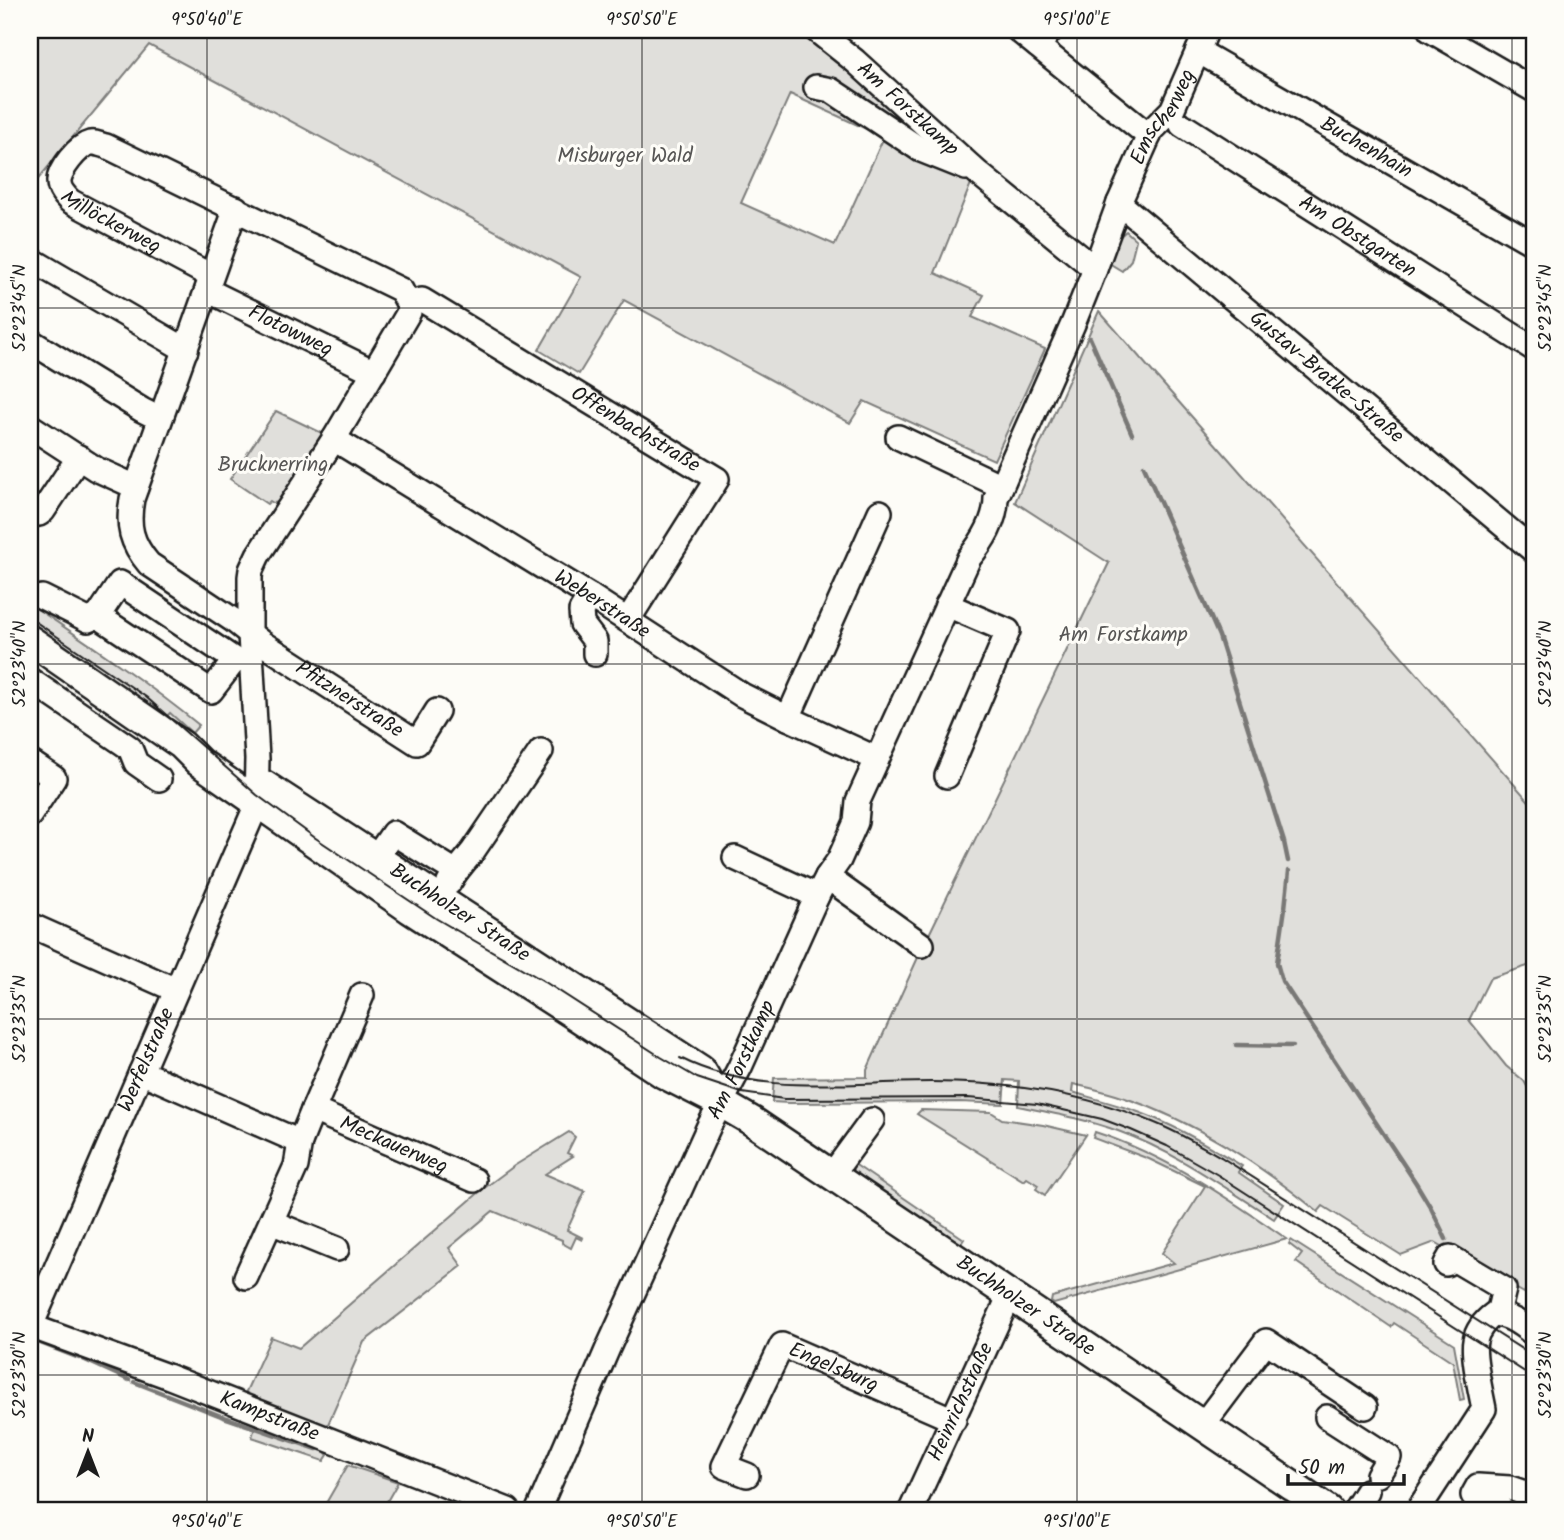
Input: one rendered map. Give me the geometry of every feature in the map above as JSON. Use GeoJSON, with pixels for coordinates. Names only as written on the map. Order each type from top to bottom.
{"type":"FeatureCollection","features":[{"type":"Feature","properties":{"kind":"main road","name":"Buchholzer Straße"},"geometry":{"type":"LineString","coordinates":[[30,640],[182,745],[204,748],[410,909],[664,1074],[752,1121],[1328,1510]]}},
{"type":"Feature","properties":{"kind":"main road","name":"Buchholzer Straße"},"geometry":{"type":"LineString","coordinates":[[257,792],[376,859],[701,1070],[721,1103]]}},
{"type":"Feature","properties":{"kind":"street","name":"Am Forstkamp"},"geometry":{"type":"LineString","coordinates":[[816,30],[855,61],[978,173],[1095,269]]}},
{"type":"Feature","properties":{"kind":"street"},"geometry":{"type":"LineString","coordinates":[[1017,30],[1044,38],[1149,136]]}},
{"type":"Feature","properties":{"kind":"street"},"geometry":{"type":"LineString","coordinates":[[1430,30],[1534,90]]}},
{"type":"Feature","properties":{"kind":"street","name":"Emscherweg"},"geometry":{"type":"LineString","coordinates":[[1119,204],[1149,136],[1155,126],[1172,110],[1203,40]]}},
{"type":"Feature","properties":{"kind":"street","name":"Buchenhain"},"geometry":{"type":"LineString","coordinates":[[1203,40],[1534,244]]}},
{"type":"Feature","properties":{"kind":"street"},"geometry":{"type":"LineString","coordinates":[[816,87],[831,90],[921,150],[978,173]]}},
{"type":"Feature","properties":{"kind":"street","name":"Am Obstgarten"},"geometry":{"type":"LineString","coordinates":[[1182,125],[1534,349]]}},
{"type":"Feature","properties":{"kind":"street","name":"Millöckerweg"},"geometry":{"type":"LineString","coordinates":[[209,283],[70,201],[59,187],[60,173],[81,148],[96,143],[236,208]]}},
{"type":"Feature","properties":{"kind":"street","name":"Am Forstkamp"},"geometry":{"type":"LineString","coordinates":[[538,1510],[709,1126],[743,1061],[822,886],[839,860],[856,822],[858,801],[947,605],[969,558],[983,541],[996,509],[1000,486],[1073,324],[1119,204]]}},
{"type":"Feature","properties":{"kind":"street","name":"Gustav-Bratke-Straße"},"geometry":{"type":"LineString","coordinates":[[1119,204],[1534,551]]}},
{"type":"Feature","properties":{"kind":"street"},"geometry":{"type":"LineString","coordinates":[[250,635],[233,620],[149,564],[134,542],[129,512],[236,208],[401,290],[408,303],[409,312],[334,439],[258,555],[251,570],[250,635],[243,661],[257,739],[257,792]]}},
{"type":"Feature","properties":{"kind":"street"},"geometry":{"type":"LineString","coordinates":[[30,259],[186,350]]}},
{"type":"Feature","properties":{"kind":"street","name":"Flotowweg"},"geometry":{"type":"LineString","coordinates":[[209,283],[374,372]]}},
{"type":"Feature","properties":{"kind":"street","name":"Offenbachstraße"},"geometry":{"type":"LineString","coordinates":[[408,303],[422,300],[717,479],[628,620]]}},
{"type":"Feature","properties":{"kind":"street"},"geometry":{"type":"LineString","coordinates":[[30,341],[160,419]]}},
{"type":"Feature","properties":{"kind":"street"},"geometry":{"type":"LineString","coordinates":[[30,426],[96,469],[136,487]]}},
{"type":"Feature","properties":{"kind":"street"},"geometry":{"type":"LineString","coordinates":[[898,437],[1000,486]]}},
{"type":"Feature","properties":{"kind":"street","name":"Weberstraße"},"geometry":{"type":"LineString","coordinates":[[334,439],[590,596],[742,695],[877,759]]}},
{"type":"Feature","properties":{"kind":"street"},"geometry":{"type":"LineString","coordinates":[[30,510],[39,514],[43,511],[79,457]]}},
{"type":"Feature","properties":{"kind":"street"},"geometry":{"type":"LineString","coordinates":[[788,718],[880,512]]}},
{"type":"Feature","properties":{"kind":"street"},"geometry":{"type":"LineString","coordinates":[[42,597],[88,620],[99,616],[120,583],[243,661]]}},
{"type":"Feature","properties":{"kind":"street"},"geometry":{"type":"LineString","coordinates":[[590,596],[581,611],[582,624],[595,641],[595,654]]}},
{"type":"Feature","properties":{"kind":"street"},"geometry":{"type":"LineString","coordinates":[[947,605],[1008,631],[947,776]]}},
{"type":"Feature","properties":{"kind":"street"},"geometry":{"type":"LineString","coordinates":[[99,616],[211,691],[243,661]]}},
{"type":"Feature","properties":{"kind":"street","name":"Pfitznerstraße"},"geometry":{"type":"LineString","coordinates":[[250,635],[417,743],[437,711]]}},
{"type":"Feature","properties":{"kind":"street"},"geometry":{"type":"LineString","coordinates":[[30,680],[130,748],[136,763],[159,779]]}},
{"type":"Feature","properties":{"kind":"street"},"geometry":{"type":"LineString","coordinates":[[438,900],[541,751]]}},
{"type":"Feature","properties":{"kind":"street"},"geometry":{"type":"LineString","coordinates":[[30,762],[54,778],[30,815]]}},
{"type":"Feature","properties":{"kind":"street","name":"Werfelstraße"},"geometry":{"type":"LineString","coordinates":[[30,1326],[141,1072],[257,792]]}},
{"type":"Feature","properties":{"kind":"street"},"geometry":{"type":"LineString","coordinates":[[376,859],[393,833],[456,872]]}},
{"type":"Feature","properties":{"kind":"street"},"geometry":{"type":"LineString","coordinates":[[735,858],[822,886],[922,946]]}},
{"type":"Feature","properties":{"kind":"street"},"geometry":{"type":"LineString","coordinates":[[30,925],[176,989]]}},
{"type":"Feature","properties":{"kind":"street","name":"Meckauerweg"},"geometry":{"type":"LineString","coordinates":[[246,1277],[296,1166],[300,1142],[362,995]]}},
{"type":"Feature","properties":{"kind":"street"},"geometry":{"type":"LineString","coordinates":[[141,1072],[300,1142]]}},
{"type":"Feature","properties":{"kind":"street","name":"Meckauerweg"},"geometry":{"type":"LineString","coordinates":[[313,1110],[474,1180]]}},
{"type":"Feature","properties":{"kind":"street"},"geometry":{"type":"LineString","coordinates":[[831,1176],[872,1119]]}},
{"type":"Feature","properties":{"kind":"street"},"geometry":{"type":"LineString","coordinates":[[271,1222],[337,1249]]}},
{"type":"Feature","properties":{"kind":"street"},"geometry":{"type":"LineString","coordinates":[[1446,1264],[1450,1257],[1503,1289],[1498,1314]]}},
{"type":"Feature","properties":{"kind":"street","name":"Heinrichstraße"},"geometry":{"type":"LineString","coordinates":[[911,1510],[1010,1295]]}},
{"type":"Feature","properties":{"kind":"street"},"geometry":{"type":"LineString","coordinates":[[1418,1510],[1484,1409],[1475,1353],[1475,1340],[1483,1324],[1494,1314],[1498,1314],[1511,1318],[1534,1334]]}},
{"type":"Feature","properties":{"kind":"street","name":"Kampstraße"},"geometry":{"type":"LineString","coordinates":[[30,1326],[167,1376],[508,1510]]}},
{"type":"Feature","properties":{"kind":"street"},"geometry":{"type":"LineString","coordinates":[[1202,1426],[1266,1341],[1365,1407]]}},
{"type":"Feature","properties":{"kind":"street","name":"Engelsburg"},"geometry":{"type":"LineString","coordinates":[[747,1475],[724,1466],[782,1345],[954,1420]]}},
{"type":"Feature","properties":{"kind":"street"},"geometry":{"type":"LineString","coordinates":[[1327,1417],[1389,1457],[1367,1492]]}},
{"type":"Feature","properties":{"kind":"street"},"geometry":{"type":"LineString","coordinates":[[1503,1510],[1474,1495],[1478,1486],[1510,1488],[1534,1496]]}},
{"type":"Feature","properties":{"kind":"green space","name":"Misburger Wald"},"geometry":{"type":"Polygon","coordinates":[[[30,30],[807,30],[976,171],[935,273],[984,295],[972,317],[1045,349],[994,460],[864,401],[850,423],[624,300],[579,374],[539,350],[581,277],[149,45],[30,189],[30,30]],[[790,94],[741,203],[835,245],[884,137],[790,94]]]}},
{"type":"Feature","properties":{"kind":"green space"},"geometry":{"type":"Polygon","coordinates":[[[1126,231],[1136,240],[1131,260],[1122,271],[1109,263],[1118,238],[1126,231]]]}},
{"type":"Feature","properties":{"kind":"green space"},"geometry":{"type":"Polygon","coordinates":[[[1099,311],[1534,807],[1534,964],[1490,978],[1469,1020],[1506,1066],[1524,1081],[1534,1099],[1534,1279],[1524,1293],[1435,1242],[1401,1255],[1323,1206],[1318,1212],[1274,1178],[1202,1132],[1152,1108],[1099,1090],[1073,1084],[1072,1092],[1154,1118],[1242,1166],[1238,1172],[1284,1204],[1274,1219],[1198,1170],[1139,1139],[1093,1123],[1018,1106],[1019,1081],[1005,1080],[1003,1104],[772,1102],[774,1078],[867,1077],[867,1070],[920,953],[1109,563],[1015,502],[1099,311]]]}},
{"type":"Feature","properties":{"kind":"green space","name":"Brucknerring"},"geometry":{"type":"Polygon","coordinates":[[[276,411],[326,435],[280,502],[270,501],[267,504],[230,479],[276,411]]]}},
{"type":"Feature","properties":{"kind":"green space"},"geometry":{"type":"Polygon","coordinates":[[[30,604],[137,678],[199,725],[192,733],[170,713],[165,718],[144,701],[141,703],[30,629],[30,604]]]}},
{"type":"Feature","properties":{"kind":"green space"},"geometry":{"type":"Polygon","coordinates":[[[921,1110],[991,1112],[1002,1119],[1086,1135],[1045,1195],[1036,1189],[1038,1185],[1027,1178],[1024,1181],[917,1114],[921,1110]]]}},
{"type":"Feature","properties":{"kind":"green space"},"geometry":{"type":"Polygon","coordinates":[[[569,1132],[575,1137],[567,1153],[573,1156],[545,1174],[585,1191],[567,1230],[583,1238],[582,1240],[576,1237],[571,1248],[562,1243],[562,1240],[493,1211],[449,1248],[462,1266],[364,1342],[326,1429],[243,1398],[271,1337],[299,1348],[483,1189],[569,1132]]]}},
{"type":"Feature","properties":{"kind":"green space"},"geometry":{"type":"Polygon","coordinates":[[[1095,1132],[1121,1141],[1171,1165],[1218,1193],[1287,1239],[1054,1304],[1051,1302],[1052,1297],[1174,1263],[1162,1253],[1205,1186],[1149,1159],[1093,1138],[1095,1132]]]}},
{"type":"Feature","properties":{"kind":"green space"},"geometry":{"type":"Polygon","coordinates":[[[847,1159],[964,1239],[960,1245],[852,1171],[844,1164],[847,1159]]]}},
{"type":"Feature","properties":{"kind":"green space"},"geometry":{"type":"Polygon","coordinates":[[[1291,1240],[1454,1344],[1464,1399],[1460,1400],[1453,1362],[1394,1323],[1391,1327],[1296,1262],[1302,1254],[1289,1244],[1291,1240]]]}},
{"type":"Feature","properties":{"kind":"green space"},"geometry":{"type":"Polygon","coordinates":[[[256,1424],[311,1441],[328,1455],[324,1461],[252,1437],[256,1424]]]}},
{"type":"Feature","properties":{"kind":"green space"},"geometry":{"type":"Polygon","coordinates":[[[348,1465],[398,1482],[382,1510],[322,1510],[348,1465]]]}},
{"type":"Feature","properties":{"kind":"waterway"},"geometry":{"type":"LineString","coordinates":[[1090,338],[1132,434]]}},
{"type":"Feature","properties":{"kind":"waterway"},"geometry":{"type":"LineString","coordinates":[[1144,466],[1219,636],[1288,861]]}},
{"type":"Feature","properties":{"kind":"waterway"},"geometry":{"type":"LineString","coordinates":[[1289,871],[1277,963],[1282,981],[1416,1183],[1446,1239]]}},
{"type":"Feature","properties":{"kind":"waterway"},"geometry":{"type":"LineString","coordinates":[[1236,1045],[1293,1046]]}},
{"type":"Feature","properties":{"kind":"waterway"},"geometry":{"type":"LineString","coordinates":[[30,1339],[79,1358]]}},
{"type":"Feature","properties":{"kind":"waterway"},"geometry":{"type":"LineString","coordinates":[[83,1359],[129,1380]]}},
{"type":"Feature","properties":{"kind":"waterway"},"geometry":{"type":"LineString","coordinates":[[134,1382],[317,1449]]}},
{"type":"Feature","properties":{"kind":"tram line"},"geometry":{"type":"LineString","coordinates":[[30,618],[146,697],[257,795],[314,837],[437,919],[542,980],[697,1078],[742,1093],[784,1099],[968,1098],[1037,1104],[1102,1119],[1167,1146],[1218,1175],[1534,1378]]}},
{"type":"Feature","properties":{"kind":"tram line"},"geometry":{"type":"LineString","coordinates":[[680,1058],[709,1070],[771,1083],[988,1084],[1073,1096],[1128,1112],[1172,1130],[1221,1157],[1534,1357]]}}]}
